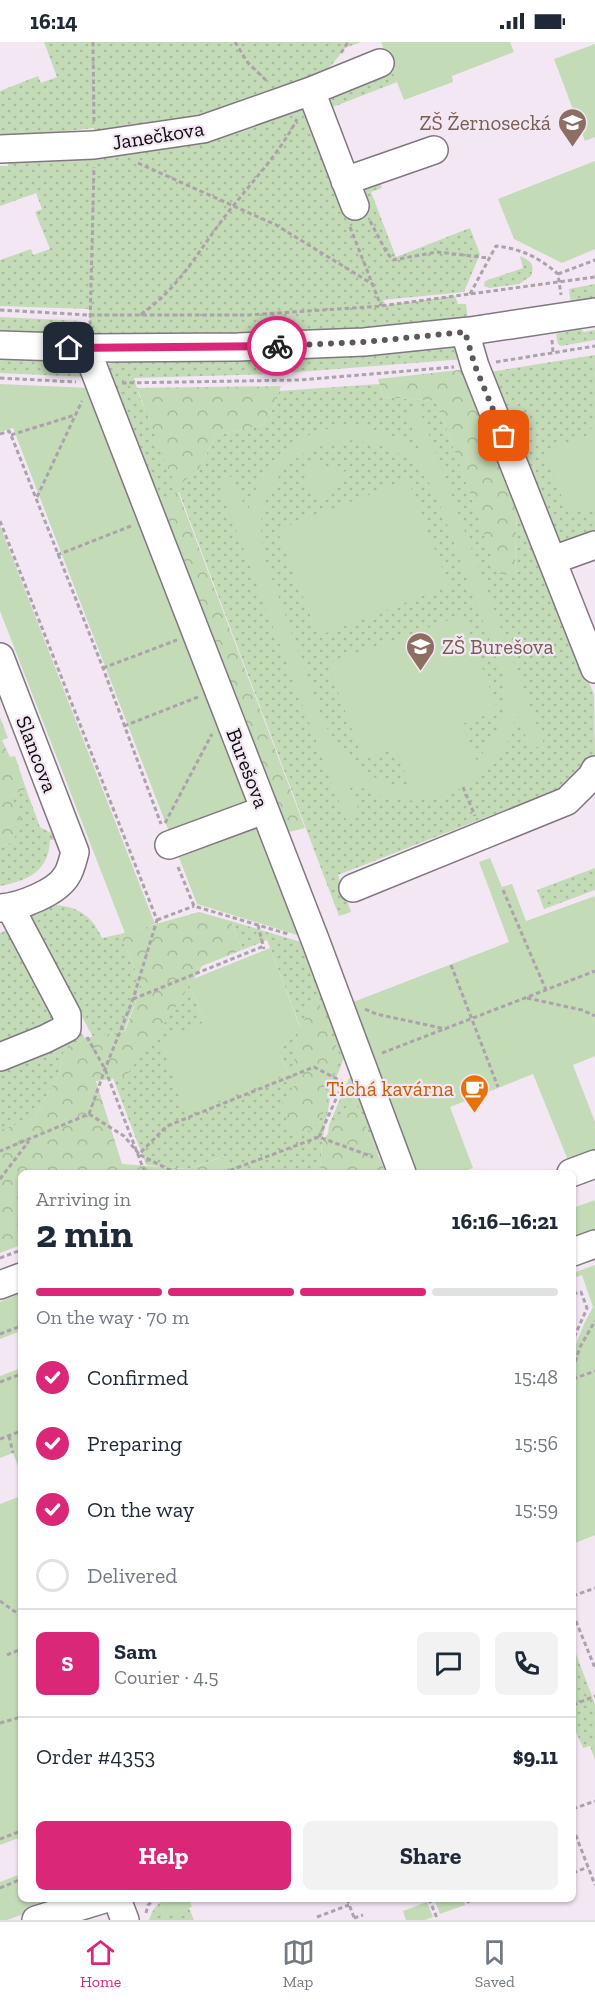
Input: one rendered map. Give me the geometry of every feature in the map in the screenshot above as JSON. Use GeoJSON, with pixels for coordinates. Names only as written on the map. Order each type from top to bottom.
{"type":"FeatureCollection","features":[{"type":"Feature","properties":{"kind":"street","name":"Janečkova"},"geometry":{"type":"LineString","coordinates":[[0,149],[94,145],[203,129],[300,101],[380,63]]}},
{"type":"Feature","properties":{"kind":"street"},"geometry":{"type":"LineString","coordinates":[[300,101],[345,181],[355,206]]}},
{"type":"Feature","properties":{"kind":"street"},"geometry":{"type":"LineString","coordinates":[[345,181],[434,150]]}},
{"type":"Feature","properties":{"kind":"street"},"geometry":{"type":"LineString","coordinates":[[0,345],[91,348],[238,347],[364,342],[465,332],[595,312]]}},
{"type":"Feature","properties":{"kind":"street"},"geometry":{"type":"LineString","coordinates":[[465,332],[475,366],[595,669]]}},
{"type":"Feature","properties":{"kind":"street","name":"Burešova"},"geometry":{"type":"LineString","coordinates":[[94,377],[316,942],[336,999],[351,1072],[401,1170]]}},
{"type":"Feature","properties":{"kind":"street"},"geometry":{"type":"LineString","coordinates":[[553,560],[595,544]]}},
{"type":"Feature","properties":{"kind":"street","name":"Slancova"},"geometry":{"type":"LineString","coordinates":[[0,657],[75,852],[67,876],[54,890],[5,908]]}},
{"type":"Feature","properties":{"kind":"street"},"geometry":{"type":"LineString","coordinates":[[353,888],[567,801],[595,770]]}},
{"type":"Feature","properties":{"kind":"street"},"geometry":{"type":"LineString","coordinates":[[169,845],[264,810]]}},
{"type":"Feature","properties":{"kind":"street"},"geometry":{"type":"LineString","coordinates":[[0,1057],[67,1028],[67,1015],[5,908]]}},
{"type":"Feature","properties":{"kind":"street"},"geometry":{"type":"LineString","coordinates":[[576,1171],[595,1164]]}},
{"type":"Feature","properties":{"kind":"street"},"geometry":{"type":"LineString","coordinates":[[576,1251],[595,1244]]}},
{"type":"Feature","properties":{"kind":"street"},"geometry":{"type":"LineString","coordinates":[[0,1286],[18,1278]]}},
{"type":"Feature","properties":{"kind":"street"},"geometry":{"type":"LineString","coordinates":[[36,1920],[94,1902]]}},
{"type":"Feature","properties":{"kind":"street"},"geometry":{"type":"LineString","coordinates":[[120,1902],[134,1919]]}},
{"type":"Feature","properties":{"kind":"path"},"geometry":{"type":"LineString","coordinates":[[89,315],[94,145],[93,42]]}},
{"type":"Feature","properties":{"kind":"path"},"geometry":{"type":"LineString","coordinates":[[140,315],[172,289],[289,134],[300,101],[248,63],[235,42]]}},
{"type":"Feature","properties":{"kind":"path"},"geometry":{"type":"LineString","coordinates":[[128,159],[276,225],[374,285]]}},
{"type":"Feature","properties":{"kind":"path"},"geometry":{"type":"LineString","coordinates":[[355,206],[363,211],[393,260],[437,252],[489,258]]}},
{"type":"Feature","properties":{"kind":"path"},"geometry":{"type":"LineString","coordinates":[[470,294],[496,246],[515,248],[545,263],[558,274],[595,260]]}},
{"type":"Feature","properties":{"kind":"path"},"geometry":{"type":"LineString","coordinates":[[0,310],[89,315],[249,315],[381,306],[595,276]]}},
{"type":"Feature","properties":{"kind":"path"},"geometry":{"type":"LineString","coordinates":[[0,378],[300,380],[475,366],[595,346]]}},
{"type":"Feature","properties":{"kind":"path"},"geometry":{"type":"LineString","coordinates":[[37,497],[94,377]]}},
{"type":"Feature","properties":{"kind":"path"},"geometry":{"type":"LineString","coordinates":[[11,435],[75,415]]}},
{"type":"Feature","properties":{"kind":"path"},"geometry":{"type":"LineString","coordinates":[[0,434],[9,430],[37,497],[162,828],[222,699]]}},
{"type":"Feature","properties":{"kind":"path"},"geometry":{"type":"LineString","coordinates":[[57,555],[151,518]]}},
{"type":"Feature","properties":{"kind":"path"},"geometry":{"type":"LineString","coordinates":[[0,521],[157,920],[133,999],[89,1114],[0,1151]]}},
{"type":"Feature","properties":{"kind":"path"},"geometry":{"type":"LineString","coordinates":[[103,668],[196,633]]}},
{"type":"Feature","properties":{"kind":"path"},"geometry":{"type":"LineString","coordinates":[[124,726],[222,699]]}},
{"type":"Feature","properties":{"kind":"path"},"geometry":{"type":"LineString","coordinates":[[463,787],[477,821]]}},
{"type":"Feature","properties":{"kind":"path"},"geometry":{"type":"LineString","coordinates":[[169,845],[194,906]]}},
{"type":"Feature","properties":{"kind":"path"},"geometry":{"type":"LineString","coordinates":[[503,890],[546,990]]}},
{"type":"Feature","properties":{"kind":"path"},"geometry":{"type":"LineString","coordinates":[[157,920],[194,906],[316,942]]}},
{"type":"Feature","properties":{"kind":"path"},"geometry":{"type":"LineString","coordinates":[[133,999],[264,948],[258,926]]}},
{"type":"Feature","properties":{"kind":"path"},"geometry":{"type":"LineString","coordinates":[[451,965],[498,1088]]}},
{"type":"Feature","properties":{"kind":"path"},"geometry":{"type":"LineString","coordinates":[[139,1154],[167,1125],[291,1075],[314,1067],[351,1072],[447,1029],[595,971]]}},
{"type":"Feature","properties":{"kind":"path"},"geometry":{"type":"LineString","coordinates":[[525,998],[582,1010],[595,1016]]}},
{"type":"Feature","properties":{"kind":"path"},"geometry":{"type":"LineString","coordinates":[[336,999],[376,1014],[447,1029]]}},
{"type":"Feature","properties":{"kind":"path"},"geometry":{"type":"LineString","coordinates":[[319,1137],[351,1072]]}},
{"type":"Feature","properties":{"kind":"path"},"geometry":{"type":"LineString","coordinates":[[89,1114],[124,1136],[139,1154],[170,1170]]}},
{"type":"Feature","properties":{"kind":"path"},"geometry":{"type":"LineString","coordinates":[[231,1170],[319,1137],[401,1170]]}},
{"type":"Feature","properties":{"kind":"path"},"geometry":{"type":"LineString","coordinates":[[0,1179],[30,1139]]}},
{"type":"Feature","properties":{"kind":"path"},"geometry":{"type":"LineString","coordinates":[[0,1258],[18,1251]]}},
{"type":"Feature","properties":{"kind":"path"},"geometry":{"type":"LineString","coordinates":[[576,1293],[581,1292],[587,1308],[576,1333]]}},
{"type":"Feature","properties":{"kind":"path"},"geometry":{"type":"LineString","coordinates":[[576,1360],[580,1347],[595,1321]]}},
{"type":"Feature","properties":{"kind":"path"},"geometry":{"type":"LineString","coordinates":[[0,1334],[18,1327]]}},
{"type":"Feature","properties":{"kind":"path"},"geometry":{"type":"LineString","coordinates":[[576,1378],[595,1371]]}},
{"type":"Feature","properties":{"kind":"path"},"geometry":{"type":"LineString","coordinates":[[0,1382],[18,1375]]}},
{"type":"Feature","properties":{"kind":"path"},"geometry":{"type":"LineString","coordinates":[[0,1439],[18,1432]]}},
{"type":"Feature","properties":{"kind":"path"},"geometry":{"type":"LineString","coordinates":[[9,1436],[13,1453]]}},
{"type":"Feature","properties":{"kind":"path"},"geometry":{"type":"LineString","coordinates":[[576,1595],[595,1588]]}},
{"type":"Feature","properties":{"kind":"path"},"geometry":{"type":"LineString","coordinates":[[0,1601],[18,1614]]}},
{"type":"Feature","properties":{"kind":"path"},"geometry":{"type":"LineString","coordinates":[[576,1621],[595,1668]]}},
{"type":"Feature","properties":{"kind":"path"},"geometry":{"type":"LineString","coordinates":[[7,1655],[18,1651]]}},
{"type":"Feature","properties":{"kind":"path"},"geometry":{"type":"LineString","coordinates":[[576,1704],[595,1696]]}},
{"type":"Feature","properties":{"kind":"path"},"geometry":{"type":"LineString","coordinates":[[0,1723],[18,1718]]}},
{"type":"Feature","properties":{"kind":"path"},"geometry":{"type":"LineString","coordinates":[[576,1808],[595,1801]]}},
{"type":"Feature","properties":{"kind":"path"},"geometry":{"type":"LineString","coordinates":[[0,1839],[18,1831]]}},
{"type":"Feature","properties":{"kind":"path"},"geometry":{"type":"LineString","coordinates":[[576,1837],[595,1885]]}},
{"type":"Feature","properties":{"kind":"path"},"geometry":{"type":"LineString","coordinates":[[576,1872],[588,1867]]}},
{"type":"Feature","properties":{"kind":"path"},"geometry":{"type":"LineString","coordinates":[[5,1880],[7,1885]]}},
{"type":"Feature","properties":{"kind":"path"},"geometry":{"type":"LineString","coordinates":[[0,1887],[18,1880]]}},
{"type":"Feature","properties":{"kind":"path"},"geometry":{"type":"LineString","coordinates":[[134,1919],[152,1902]]}},
{"type":"Feature","properties":{"kind":"path"},"geometry":{"type":"LineString","coordinates":[[348,1902],[355,1919],[363,1915]]}},
{"type":"Feature","properties":{"kind":"path"},"geometry":{"type":"LineString","coordinates":[[430,1902],[437,1918]]}},
{"type":"Feature","properties":{"kind":"path"},"geometry":{"type":"LineString","coordinates":[[317,1917],[349,1905]]}},
{"type":"Feature","properties":{"kind":"path"},"geometry":{"type":"LineString","coordinates":[[324,1914],[326,1920]]}},
{"type":"Feature","properties":{"kind":"green space"},"geometry":{"type":"Polygon","coordinates":[[[44,42],[361,42],[345,48],[311,91],[361,195],[363,189],[378,178],[382,188],[371,192],[396,257],[470,228],[480,254],[464,292],[383,300],[386,305],[455,296],[458,304],[466,304],[468,320],[465,332],[91,338],[89,309],[0,306],[0,260],[31,249],[33,255],[50,249],[35,212],[42,209],[36,193],[0,206],[0,166],[8,166],[8,160],[94,152],[94,128],[0,139],[0,91],[38,76],[41,83],[57,77],[44,42]]]}},
{"type":"Feature","properties":{"kind":"green space"},"geometry":{"type":"Polygon","coordinates":[[[381,42],[510,42],[514,52],[452,76],[453,82],[404,100],[381,42]]]}},
{"type":"Feature","properties":{"kind":"green space"},"geometry":{"type":"Polygon","coordinates":[[[595,44],[595,137],[585,141],[554,59],[595,44]]]}},
{"type":"Feature","properties":{"kind":"green space"},"geometry":{"type":"Polygon","coordinates":[[[392,70],[397,82],[333,107],[344,135],[336,138],[327,98],[331,94],[392,70]]]}},
{"type":"Feature","properties":{"kind":"green space"},"geometry":{"type":"Polygon","coordinates":[[[595,161],[595,249],[562,263],[514,239],[498,199],[595,161]]]}},
{"type":"Feature","properties":{"kind":"green space"},"geometry":{"type":"Polygon","coordinates":[[[520,256],[531,263],[533,269],[531,276],[519,284],[489,288],[484,286],[485,281],[523,268],[520,256]]]}},
{"type":"Feature","properties":{"kind":"green space"},"geometry":{"type":"Polygon","coordinates":[[[595,284],[595,301],[571,305],[569,289],[595,284]]]}},
{"type":"Feature","properties":{"kind":"green space"},"geometry":{"type":"Polygon","coordinates":[[[0,317],[81,321],[81,339],[0,335],[0,317]]]}},
{"type":"Feature","properties":{"kind":"green space"},"geometry":{"type":"Polygon","coordinates":[[[580,329],[584,332],[595,330],[595,340],[561,346],[558,344],[556,334],[580,329]]]}},
{"type":"Feature","properties":{"kind":"green space","name":"ZŠ Burešova"},"geometry":{"type":"Polygon","coordinates":[[[452,345],[465,359],[272,374],[134,378],[177,486],[198,471],[216,435],[263,425],[275,405],[279,391],[379,384],[383,397],[437,401],[498,572],[515,576],[517,496],[594,695],[595,757],[575,784],[520,810],[505,810],[338,875],[351,912],[339,916],[179,492],[153,502],[107,370],[109,364],[115,360],[452,345]]]}},
{"type":"Feature","properties":{"kind":"green space"},"geometry":{"type":"Polygon","coordinates":[[[0,355],[68,359],[78,365],[87,377],[0,373],[0,355]]]}},
{"type":"Feature","properties":{"kind":"green space"},"geometry":{"type":"Polygon","coordinates":[[[595,355],[595,535],[560,548],[490,372],[595,355]]]}},
{"type":"Feature","properties":{"kind":"green space"},"geometry":{"type":"Polygon","coordinates":[[[468,369],[517,496],[515,577],[498,573],[437,401],[383,397],[378,379],[468,369]]]}},
{"type":"Feature","properties":{"kind":"green space"},"geometry":{"type":"Polygon","coordinates":[[[0,384],[91,388],[307,938],[197,904],[13,428],[0,432],[0,384]]]}},
{"type":"Feature","properties":{"kind":"green space"},"geometry":{"type":"Polygon","coordinates":[[[281,386],[275,405],[263,425],[216,435],[198,471],[176,487],[137,388],[281,386]]]}},
{"type":"Feature","properties":{"kind":"green space"},"geometry":{"type":"Polygon","coordinates":[[[419,408],[544,744],[531,750],[517,714],[501,754],[488,769],[456,791],[437,797],[397,800],[374,793],[346,777],[360,814],[346,820],[218,482],[233,476],[247,513],[264,472],[284,450],[302,438],[341,427],[361,427],[381,432],[401,440],[420,452],[407,413],[419,408]],[[348,440],[308,451],[282,472],[270,491],[263,511],[262,550],[324,724],[344,753],[361,770],[385,783],[410,786],[396,748],[363,760],[328,664],[463,615],[498,711],[462,724],[476,761],[498,728],[503,713],[505,698],[503,676],[435,492],[409,460],[388,448],[348,440]]]}},
{"type":"Feature","properties":{"kind":"green space"},"geometry":{"type":"Polygon","coordinates":[[[595,427],[595,505],[569,515],[544,452],[587,436],[585,431],[595,427]]]}},
{"type":"Feature","properties":{"kind":"green space"},"geometry":{"type":"Polygon","coordinates":[[[308,461],[350,472],[320,503],[312,494],[308,484],[306,473],[308,461]]]}},
{"type":"Feature","properties":{"kind":"green space"},"geometry":{"type":"Polygon","coordinates":[[[408,480],[449,586],[318,636],[277,530],[408,480]]]}},
{"type":"Feature","properties":{"kind":"green space"},"geometry":{"type":"Polygon","coordinates":[[[178,492],[305,828],[285,833],[153,502],[178,492]]]}},
{"type":"Feature","properties":{"kind":"green space"},"geometry":{"type":"Polygon","coordinates":[[[0,526],[155,924],[125,933],[0,611],[0,526]]]}},
{"type":"Feature","properties":{"kind":"green space"},"geometry":{"type":"Polygon","coordinates":[[[0,717],[8,738],[2,740],[10,757],[15,756],[26,789],[10,796],[21,816],[14,841],[0,847],[0,717]]]}},
{"type":"Feature","properties":{"kind":"green space"},"geometry":{"type":"Polygon","coordinates":[[[26,789],[40,827],[64,840],[50,840],[46,860],[35,873],[19,881],[0,886],[0,847],[14,841],[10,796],[26,789]]]}},
{"type":"Feature","properties":{"kind":"green space"},"geometry":{"type":"Polygon","coordinates":[[[490,858],[502,887],[512,884],[526,921],[595,896],[595,1056],[573,1065],[595,1122],[595,1155],[570,1165],[533,1074],[450,1107],[473,1168],[467,1170],[411,1170],[348,1004],[509,942],[479,862],[490,858]]]}},
{"type":"Feature","properties":{"kind":"green space"},"geometry":{"type":"Polygon","coordinates":[[[595,868],[595,890],[544,909],[537,890],[595,868]]]}},
{"type":"Feature","properties":{"kind":"green space"},"geometry":{"type":"Polygon","coordinates":[[[56,905],[72,908],[84,914],[94,924],[102,938],[120,934],[142,985],[124,1031],[93,1037],[27,916],[56,905]]]}},
{"type":"Feature","properties":{"kind":"green space"},"geometry":{"type":"Polygon","coordinates":[[[199,912],[231,921],[242,950],[202,966],[169,1017],[125,1077],[96,1081],[122,1164],[188,1169],[225,1156],[230,1170],[18,1170],[18,1246],[0,1253],[0,1122],[3,1129],[34,1118],[59,1074],[64,1051],[85,1038],[125,1031],[142,985],[120,934],[199,912]]]}},
{"type":"Feature","properties":{"kind":"green space"},"geometry":{"type":"Polygon","coordinates":[[[231,921],[301,942],[345,1055],[332,1089],[322,1142],[320,1170],[230,1170],[224,1156],[188,1169],[146,1165],[113,1078],[125,1077],[188,981],[204,1022],[186,1113],[288,1073],[279,1051],[300,1026],[267,940],[242,950],[231,921]]]}},
{"type":"Feature","properties":{"kind":"green space"},"geometry":{"type":"Polygon","coordinates":[[[13,927],[60,1018],[0,1049],[0,933],[13,927]]]}},
{"type":"Feature","properties":{"kind":"green space"},"geometry":{"type":"Polygon","coordinates":[[[270,948],[300,1027],[279,1051],[288,1073],[186,1114],[160,1041],[204,1022],[188,981],[270,948]]]}},
{"type":"Feature","properties":{"kind":"green space"},"geometry":{"type":"Polygon","coordinates":[[[317,997],[340,1056],[323,1114],[313,1130],[291,1135],[282,1102],[296,1083],[293,1043],[304,1022],[308,1004],[317,997]]]}},
{"type":"Feature","properties":{"kind":"green space"},"geometry":{"type":"Polygon","coordinates":[[[79,1030],[85,1038],[64,1052],[59,1074],[34,1118],[3,1130],[0,1122],[0,1062],[79,1030]]]}},
{"type":"Feature","properties":{"kind":"green space"},"geometry":{"type":"Polygon","coordinates":[[[354,1077],[383,1152],[378,1154],[353,1098],[328,1134],[329,1125],[349,1078],[354,1077]]]}},
{"type":"Feature","properties":{"kind":"green space"},"geometry":{"type":"Polygon","coordinates":[[[353,1097],[385,1170],[320,1170],[322,1142],[353,1097]]]}},
{"type":"Feature","properties":{"kind":"green space"},"geometry":{"type":"Polygon","coordinates":[[[595,1200],[595,1229],[576,1236],[576,1207],[595,1200]]]}},
{"type":"Feature","properties":{"kind":"green space"},"geometry":{"type":"Polygon","coordinates":[[[595,1265],[595,1535],[576,1543],[576,1344],[593,1307],[582,1275],[576,1277],[576,1272],[595,1265]]]}},
{"type":"Feature","properties":{"kind":"green space"},"geometry":{"type":"Polygon","coordinates":[[[18,1294],[18,1332],[0,1339],[0,1302],[18,1294]]]}},
{"type":"Feature","properties":{"kind":"green space"},"geometry":{"type":"Polygon","coordinates":[[[18,1369],[18,1466],[13,1453],[0,1458],[0,1376],[18,1369]]]}},
{"type":"Feature","properties":{"kind":"green space"},"geometry":{"type":"Polygon","coordinates":[[[18,1497],[18,1838],[0,1845],[0,1504],[18,1497]]]}},
{"type":"Feature","properties":{"kind":"green space"},"geometry":{"type":"Polygon","coordinates":[[[576,1654],[595,1704],[595,1760],[590,1746],[583,1748],[576,1732],[576,1654]]]}},
{"type":"Feature","properties":{"kind":"green space"},"geometry":{"type":"Polygon","coordinates":[[[18,1875],[18,1902],[57,1902],[7,1920],[0,1920],[0,1882],[18,1875]]]}},
{"type":"Feature","properties":{"kind":"green space"},"geometry":{"type":"Polygon","coordinates":[[[168,1902],[160,1905],[164,1916],[189,1908],[194,1920],[149,1920],[155,1907],[160,1903],[168,1902]]]}},
{"type":"Feature","properties":{"kind":"green space"},"geometry":{"type":"Polygon","coordinates":[[[168,1902],[190,1902],[192,1907],[164,1917],[160,1905],[168,1902]]]}},
{"type":"Feature","properties":{"kind":"green space"},"geometry":{"type":"Polygon","coordinates":[[[427,1902],[433,1917],[425,1920],[406,1920],[403,1911],[427,1902]]]}},
{"type":"Feature","properties":{"kind":"green space"},"geometry":{"type":"Polygon","coordinates":[[[435,1902],[464,1902],[465,1905],[440,1914],[435,1902]]]}},
{"type":"Feature","properties":{"kind":"way so far"},"geometry":{"type":"LineString","coordinates":[[277,346],[364,342],[465,332],[475,366],[504,436]]}},
{"type":"Feature","properties":{"kind":"place","name":"ZŠ Žernosecká"},"geometry":{"type":"Point","coordinates":[572,148]}},
{"type":"Feature","properties":{"kind":"place","name":"ZŠ Burešova"},"geometry":{"type":"Point","coordinates":[421,672]}},
{"type":"Feature","properties":{"kind":"place","name":"Tichá kavárna"},"geometry":{"type":"Point","coordinates":[475,1114]}},
{"type":"Feature","properties":{"kind":"route"},"geometry":{"type":"LineString","coordinates":[[69,348],[277,346]]}}]}
